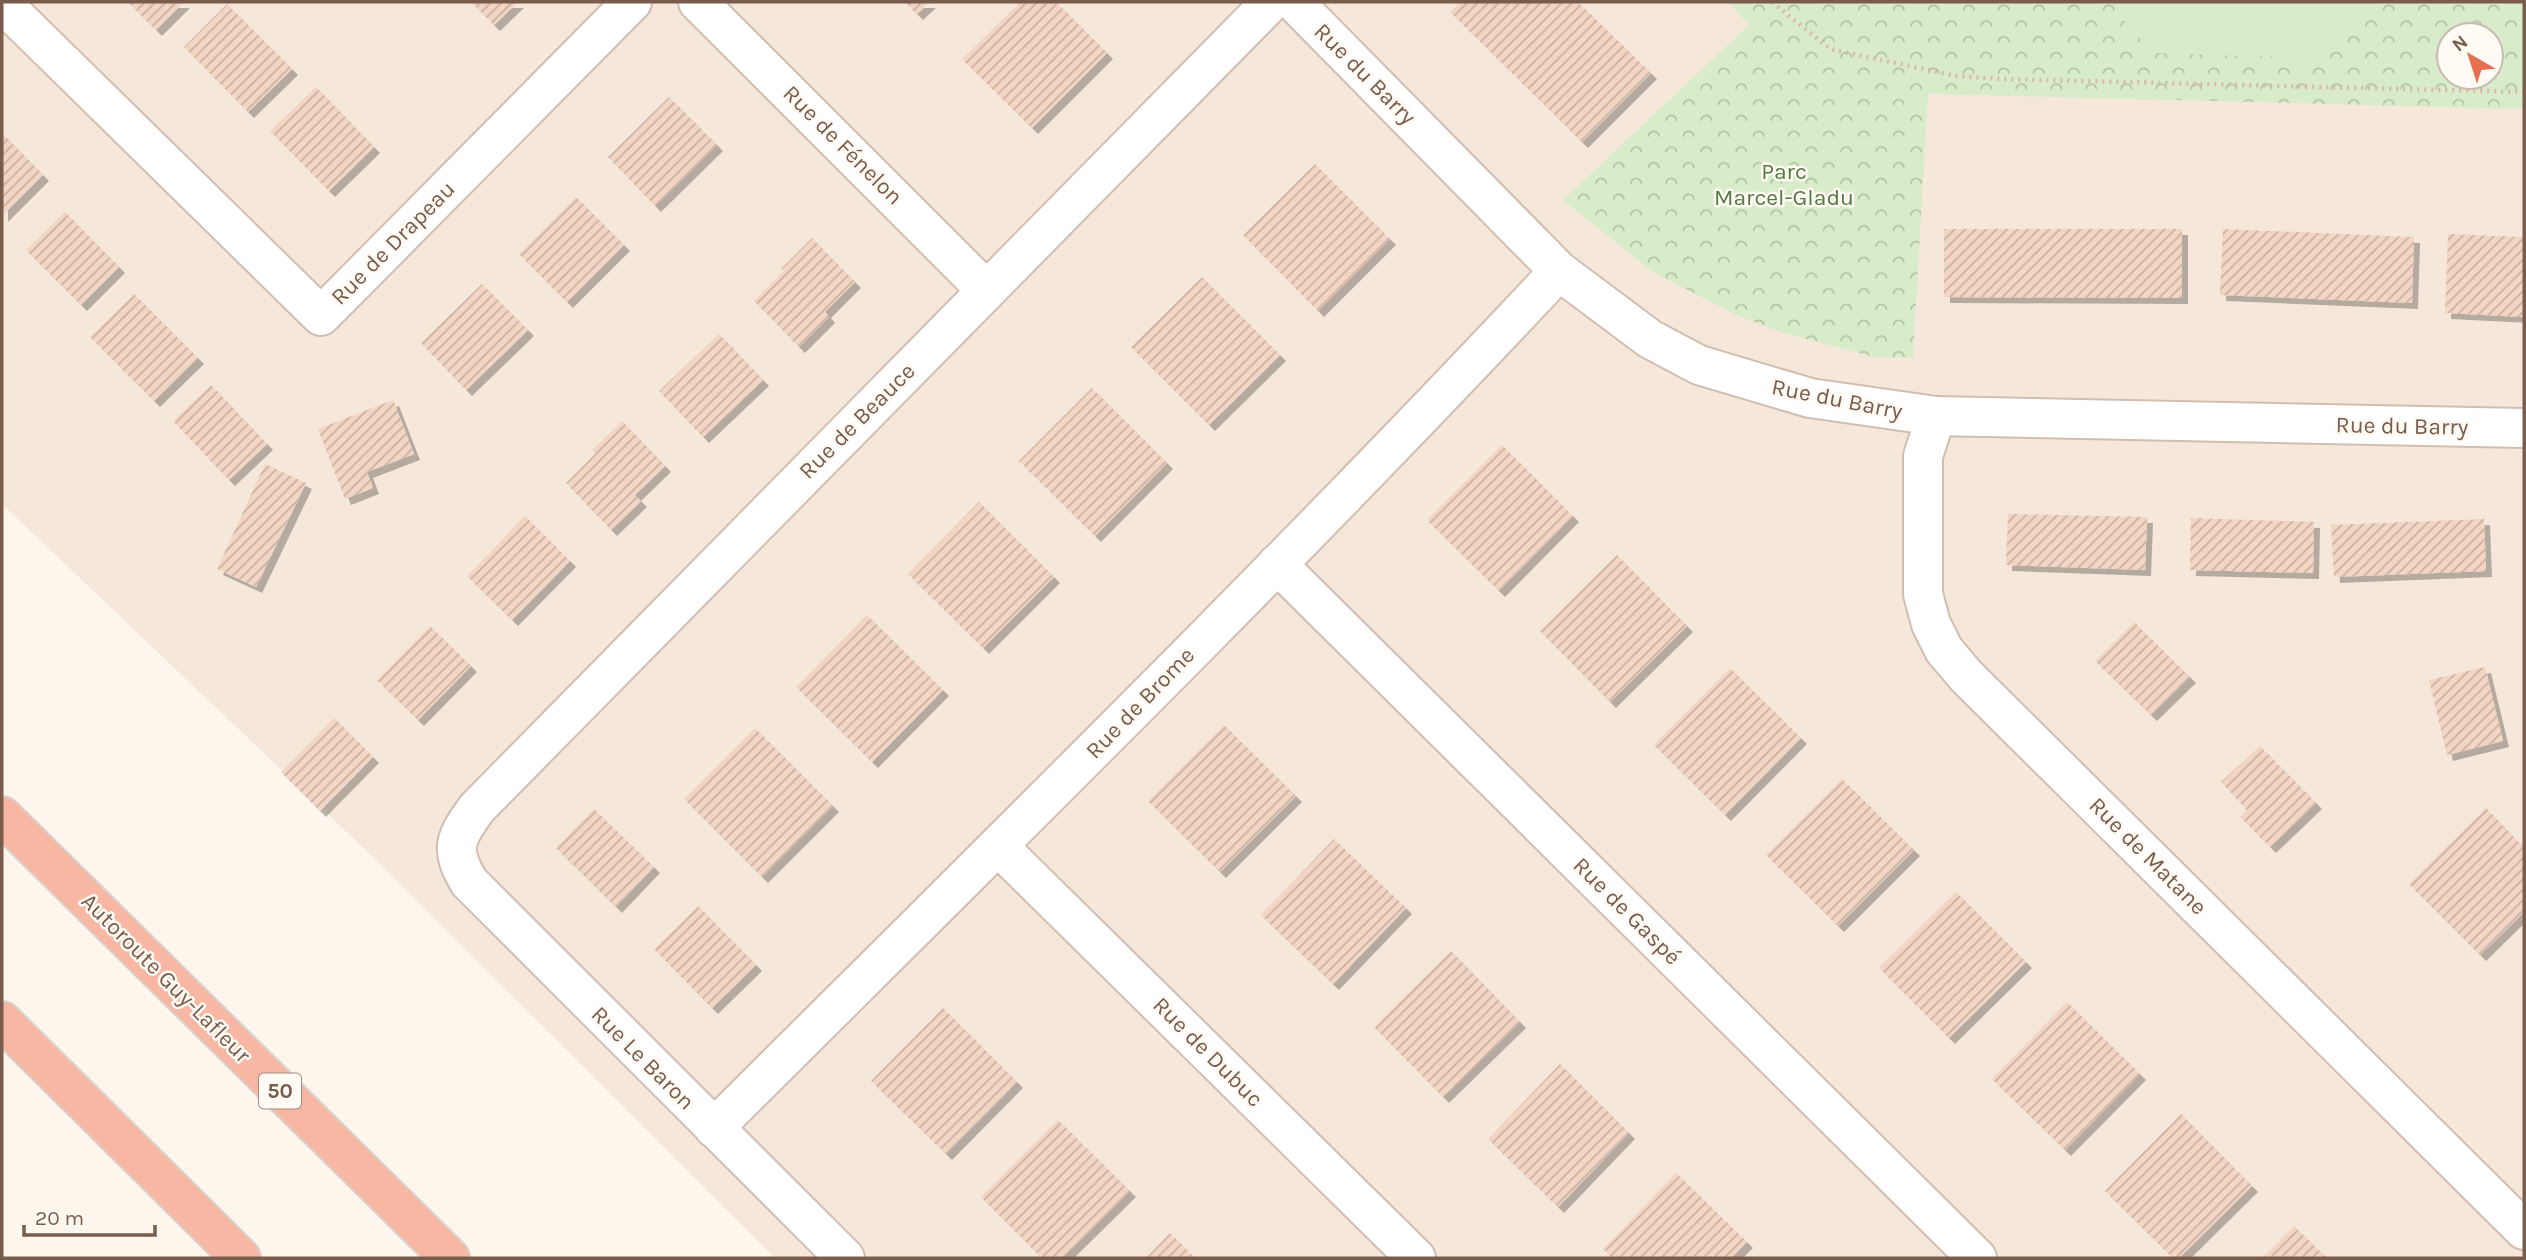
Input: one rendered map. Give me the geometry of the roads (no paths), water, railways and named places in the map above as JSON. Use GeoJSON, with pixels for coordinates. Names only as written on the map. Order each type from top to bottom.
{"type":"FeatureCollection","features":[{"type":"Feature","properties":{"kind":"highway"},"geometry":{"type":"LineString","coordinates":[[2,795],[110,923]]}},
{"type":"Feature","properties":{"kind":"highway","name":"Autoroute Guy-Lafleur"},"geometry":{"type":"LineString","coordinates":[[2,816],[450,1258]]}},
{"type":"Feature","properties":{"kind":"highway"},"geometry":{"type":"LineString","coordinates":[[2,1021],[241,1258]]}},
{"type":"Feature","properties":{"kind":"street","name":"Rue de Drapeau"},"geometry":{"type":"LineString","coordinates":[[2,3],[321,316],[632,2]]}},
{"type":"Feature","properties":{"kind":"street","name":"Rue de Fénelon"},"geometry":{"type":"LineString","coordinates":[[698,2],[986,290]]}},
{"type":"Feature","properties":{"kind":"street","name":"Rue de Beauce"},"geometry":{"type":"LineString","coordinates":[[455,848],[461,830],[477,808],[1271,2]]}},
{"type":"Feature","properties":{"kind":"street","name":"Rue du Barry"},"geometry":{"type":"LineString","coordinates":[[1294,2],[1559,271],[1650,339],[1699,365],[1810,398],[1936,416],[2524,428]]}},
{"type":"Feature","properties":{"kind":"street","name":"Rue de Brome"},"geometry":{"type":"LineString","coordinates":[[714,1128],[999,847],[1559,271]]}},
{"type":"Feature","properties":{"kind":"street","name":"Rue de Matane"},"geometry":{"type":"LineString","coordinates":[[1936,416],[1923,456],[1923,594],[1931,624],[1944,650],[1966,676],[2524,1230]]}},
{"type":"Feature","properties":{"kind":"street","name":"Rue de Gaspé"},"geometry":{"type":"LineString","coordinates":[[1277,564],[1977,1258]]}},
{"type":"Feature","properties":{"kind":"street","name":"Rue de Dubuc"},"geometry":{"type":"LineString","coordinates":[[999,847],[1416,1258]]}},
{"type":"Feature","properties":{"kind":"street","name":"Rue Le Baron"},"geometry":{"type":"LineString","coordinates":[[455,848],[458,865],[469,882],[845,1258]]}},
{"type":"Feature","properties":{"kind":"park label","name":"Parc Marcel-Gladu"},"geometry":{"type":"Point","coordinates":[1784,184]}}]}
